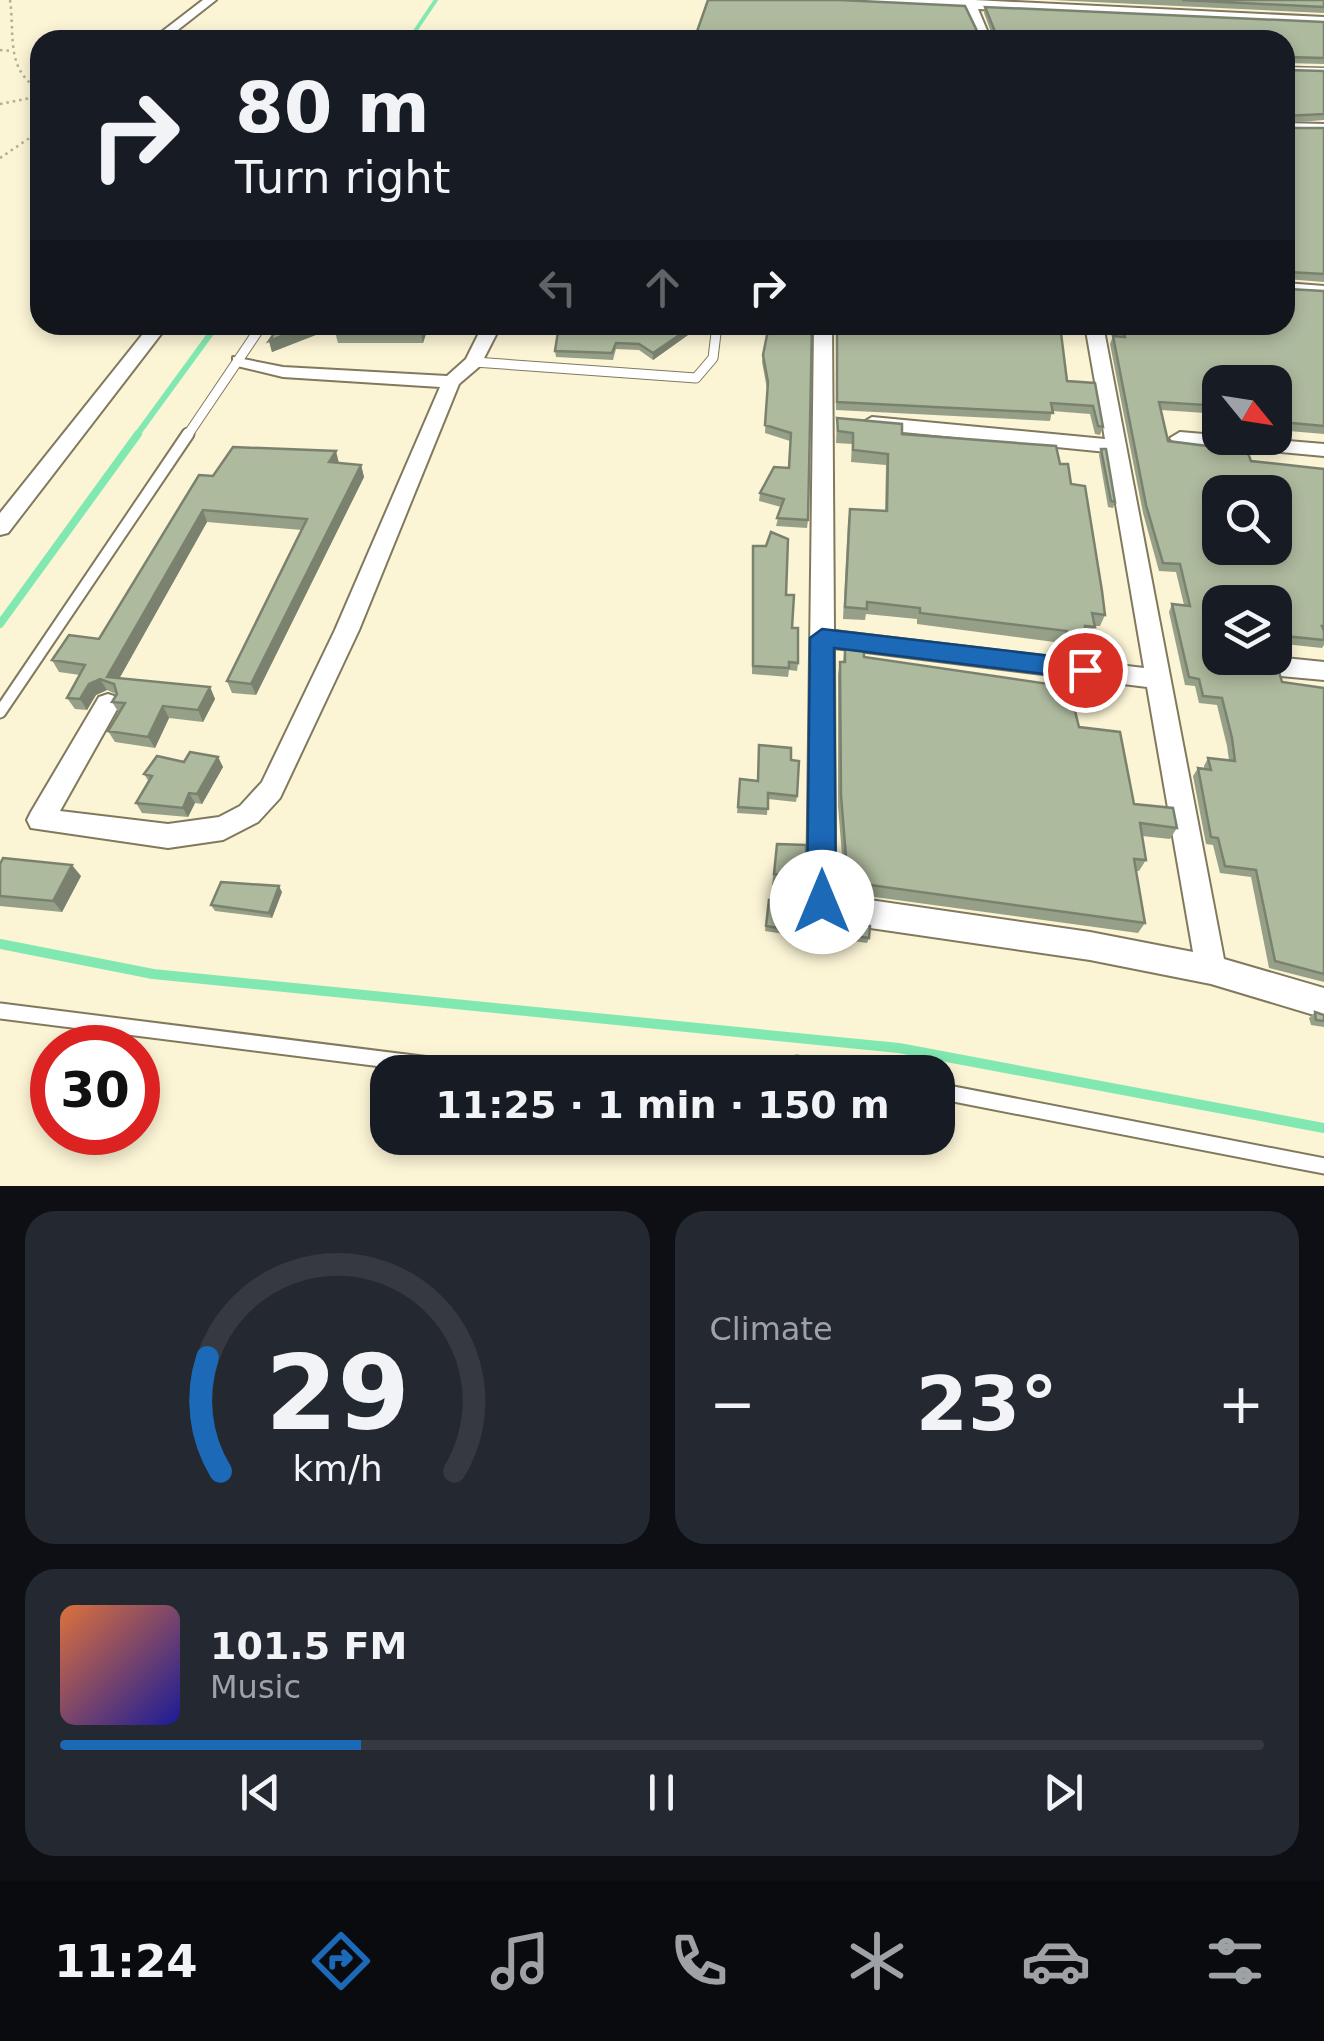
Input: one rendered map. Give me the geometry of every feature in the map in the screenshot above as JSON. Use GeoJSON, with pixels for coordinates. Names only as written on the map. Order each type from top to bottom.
{"type":"FeatureCollection","features":[{"type":"Feature","properties":{"kind":"street"},"geometry":{"type":"LineString","coordinates":[[170,30],[210,0]]}},
{"type":"Feature","properties":{"kind":"street"},"geometry":{"type":"LineString","coordinates":[[840,0],[969,2],[1324,21]]}},
{"type":"Feature","properties":{"kind":"street"},"geometry":{"type":"LineString","coordinates":[[969,2],[981,30]]}},
{"type":"Feature","properties":{"kind":"street"},"geometry":{"type":"LineString","coordinates":[[1295,127],[1324,128]]}},
{"type":"Feature","properties":{"kind":"street"},"geometry":{"type":"LineString","coordinates":[[1295,289],[1324,291]]}},
{"type":"Feature","properties":{"kind":"street"},"geometry":{"type":"LineString","coordinates":[[0,528],[151,335]]}},
{"type":"Feature","properties":{"kind":"street"},"geometry":{"type":"LineString","coordinates":[[108,704],[40,820],[168,836],[223,828],[250,814],[272,790],[347,630],[451,382],[474,362],[487,335]]}},
{"type":"Feature","properties":{"kind":"street"},"geometry":{"type":"LineString","coordinates":[[823,335],[822,902],[836,910],[1090,946],[1210,970],[1324,1003]]}},
{"type":"Feature","properties":{"kind":"street"},"geometry":{"type":"LineString","coordinates":[[1096,335],[1210,970]]}},
{"type":"Feature","properties":{"kind":"street"},"geometry":{"type":"LineString","coordinates":[[239,361],[283,372],[451,382]]}},
{"type":"Feature","properties":{"kind":"street"},"geometry":{"type":"LineString","coordinates":[[823,418],[1117,447]]}},
{"type":"Feature","properties":{"kind":"street"},"geometry":{"type":"LineString","coordinates":[[1180,438],[1324,450]]}},
{"type":"Feature","properties":{"kind":"street"},"geometry":{"type":"LineString","coordinates":[[822,638],[1160,679]]}},
{"type":"Feature","properties":{"kind":"street"},"geometry":{"type":"LineString","coordinates":[[1292,669],[1324,672]]}},
{"type":"Feature","properties":{"kind":"lane"},"geometry":{"type":"LineString","coordinates":[[1295,70],[1324,71]]}},
{"type":"Feature","properties":{"kind":"lane"},"geometry":{"type":"LineString","coordinates":[[0,712],[256,335]]}},
{"type":"Feature","properties":{"kind":"lane"},"geometry":{"type":"LineString","coordinates":[[474,362],[696,378],[713,358],[715,335]]}},
{"type":"Feature","properties":{"kind":"lane"},"geometry":{"type":"LineString","coordinates":[[0,1010],[370,1057]]}},
{"type":"Feature","properties":{"kind":"lane"},"geometry":{"type":"LineString","coordinates":[[955,1094],[1324,1166]]}},
{"type":"Feature","properties":{"kind":"path"},"geometry":{"type":"LineString","coordinates":[[10,0],[16,35],[11,52],[13,72],[21,83],[30,86]]}},
{"type":"Feature","properties":{"kind":"path"},"geometry":{"type":"LineString","coordinates":[[0,50],[11,52]]}},
{"type":"Feature","properties":{"kind":"path"},"geometry":{"type":"LineString","coordinates":[[0,104],[30,98]]}},
{"type":"Feature","properties":{"kind":"path"},"geometry":{"type":"LineString","coordinates":[[0,158],[30,138]]}},
{"type":"Feature","properties":{"kind":"building"},"geometry":{"type":"Polygon","coordinates":[[[708,0],[840,0],[965,6],[977,30],[698,30],[708,0]]]}},
{"type":"Feature","properties":{"kind":"building"},"geometry":{"type":"Polygon","coordinates":[[[1182,0],[1324,0],[1324,7],[1182,0]]]}},
{"type":"Feature","properties":{"kind":"building"},"geometry":{"type":"Polygon","coordinates":[[[985,7],[1324,22],[1324,58],[1295,57],[1295,30],[994,30],[985,7]]]}},
{"type":"Feature","properties":{"kind":"building"},"geometry":{"type":"Polygon","coordinates":[[[1295,70],[1324,71],[1324,114],[1295,115],[1295,70]]]}},
{"type":"Feature","properties":{"kind":"building"},"geometry":{"type":"Polygon","coordinates":[[[1295,128],[1324,128],[1324,274],[1295,272],[1295,128]]]}},
{"type":"Feature","properties":{"kind":"building"},"geometry":{"type":"Polygon","coordinates":[[[1295,289],[1324,291],[1324,426],[1292,423],[1292,365],[1202,365],[1202,405],[1159,402],[1168,441],[1202,445],[1202,455],[1249,455],[1251,461],[1324,469],[1324,640],[1292,637],[1292,585],[1202,585],[1202,675],[1280,675],[1282,682],[1324,688],[1324,974],[1275,961],[1256,870],[1225,866],[1218,838],[1211,837],[1198,768],[1211,770],[1208,758],[1235,761],[1232,738],[1222,698],[1203,696],[1199,679],[1189,677],[1172,604],[1190,606],[1180,564],[1163,563],[1146,505],[1113,336],[1295,335],[1295,289]]]}},
{"type":"Feature","properties":{"kind":"building"},"geometry":{"type":"Polygon","coordinates":[[[557,335],[679,335],[653,353],[639,344],[616,343],[612,353],[555,351],[557,335]]]}},
{"type":"Feature","properties":{"kind":"building"},"geometry":{"type":"Polygon","coordinates":[[[767,335],[812,335],[808,520],[777,518],[784,499],[760,493],[774,467],[789,468],[791,433],[765,425],[768,382],[763,355],[767,335]]]}},
{"type":"Feature","properties":{"kind":"building"},"geometry":{"type":"Polygon","coordinates":[[[837,335],[1061,335],[1067,381],[1095,383],[1103,427],[1098,426],[1093,406],[1051,403],[1053,413],[837,402],[837,335]]]}},
{"type":"Feature","properties":{"kind":"building"},"geometry":{"type":"Polygon","coordinates":[[[837,418],[902,424],[902,434],[1056,446],[1060,464],[1068,464],[1071,484],[1085,486],[1102,591],[1105,615],[1092,613],[1095,627],[1085,626],[1086,645],[1065,643],[1067,631],[920,613],[920,608],[867,602],[867,609],[845,607],[850,509],[887,511],[888,454],[853,450],[853,433],[838,431],[837,418]]]}},
{"type":"Feature","properties":{"kind":"building"},"geometry":{"type":"Polygon","coordinates":[[[233,447],[336,451],[329,462],[361,465],[251,684],[227,681],[307,519],[203,510],[107,677],[210,687],[198,710],[163,706],[148,737],[108,731],[125,703],[112,702],[117,694],[114,684],[100,679],[89,684],[80,699],[67,698],[85,665],[52,660],[69,635],[99,639],[199,475],[213,476],[233,447]]]}},
{"type":"Feature","properties":{"kind":"building"},"geometry":{"type":"Polygon","coordinates":[[[1101,449],[1106,449],[1115,502],[1111,501],[1101,449]]]}},
{"type":"Feature","properties":{"kind":"building"},"geometry":{"type":"Polygon","coordinates":[[[771,532],[788,539],[786,595],[794,595],[792,628],[798,628],[798,663],[789,662],[789,668],[753,666],[753,546],[766,546],[771,532]]]}},
{"type":"Feature","properties":{"kind":"building"},"geometry":{"type":"Polygon","coordinates":[[[845,643],[864,644],[864,657],[1069,687],[1079,727],[1120,732],[1134,804],[1173,808],[1177,828],[1140,823],[1146,860],[1134,859],[1145,923],[848,882],[841,795],[840,662],[845,662],[845,643]]]}},
{"type":"Feature","properties":{"kind":"building"},"geometry":{"type":"Polygon","coordinates":[[[759,745],[791,748],[791,760],[799,761],[797,796],[768,793],[768,809],[738,807],[740,779],[758,781],[759,745]]]}},
{"type":"Feature","properties":{"kind":"building"},"geometry":{"type":"Polygon","coordinates":[[[190,752],[218,757],[197,794],[189,793],[183,808],[136,803],[152,776],[144,774],[157,756],[184,762],[190,752]]]}},
{"type":"Feature","properties":{"kind":"building"},"geometry":{"type":"Polygon","coordinates":[[[777,844],[806,845],[806,876],[774,874],[777,844]]]}},
{"type":"Feature","properties":{"kind":"building"},"geometry":{"type":"Polygon","coordinates":[[[3,858],[72,865],[53,901],[0,896],[3,858]]]}},
{"type":"Feature","properties":{"kind":"building"},"geometry":{"type":"Polygon","coordinates":[[[221,882],[279,886],[269,913],[211,905],[221,882]]]}},
{"type":"Feature","properties":{"kind":"building"},"geometry":{"type":"Polygon","coordinates":[[[769,900],[787,903],[785,929],[766,926],[769,900]]]}},
{"type":"Feature","properties":{"kind":"building"},"geometry":{"type":"Polygon","coordinates":[[[847,923],[870,926],[869,938],[847,935],[847,923]]]}},
{"type":"Feature","properties":{"kind":"waterway"},"geometry":{"type":"LineString","coordinates":[[416,30],[436,0]]}},
{"type":"Feature","properties":{"kind":"waterway"},"geometry":{"type":"LineString","coordinates":[[136,436],[210,335]]}},
{"type":"Feature","properties":{"kind":"waterway"},"geometry":{"type":"LineString","coordinates":[[0,624],[138,434]]}},
{"type":"Feature","properties":{"kind":"waterway"},"geometry":{"type":"LineString","coordinates":[[0,944],[153,974],[899,1048],[1324,1128]]}},
{"type":"Feature","properties":{"kind":"route"},"geometry":{"type":"LineString","coordinates":[[822,902],[822,638],[1085,670]]}}]}
